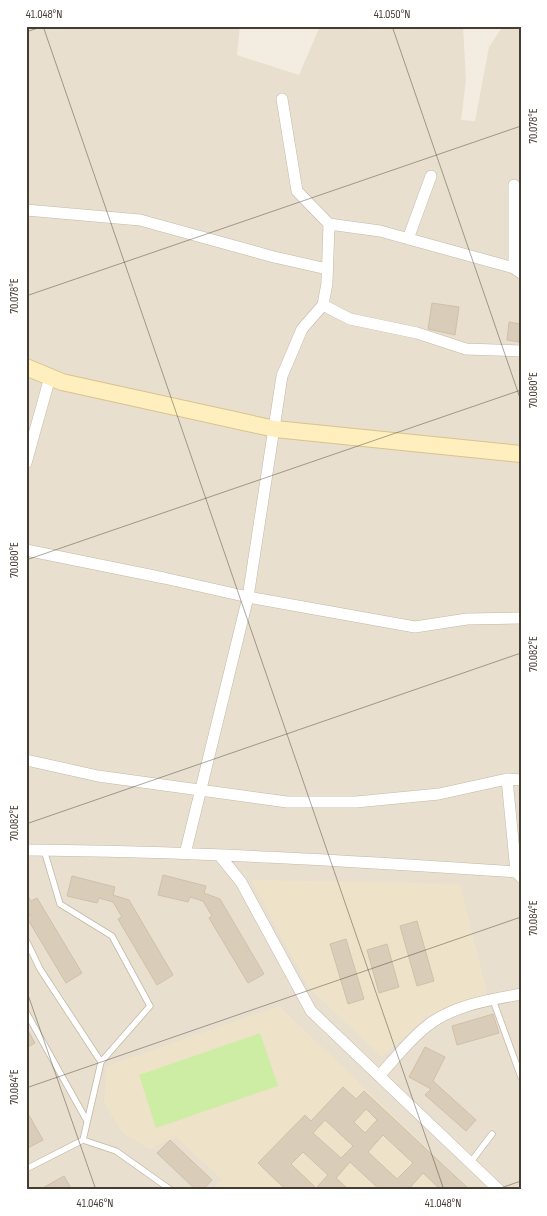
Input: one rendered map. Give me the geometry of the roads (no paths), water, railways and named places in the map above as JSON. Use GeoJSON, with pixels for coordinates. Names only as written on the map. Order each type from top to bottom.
{"type":"FeatureCollection","features":[{"type":"Feature","properties":{"kind":"street"},"geometry":{"type":"LineString","coordinates":[[282,99],[297,191],[330,224],[380,231],[517,271],[514,185]]}},
{"type":"Feature","properties":{"kind":"street"},"geometry":{"type":"LineString","coordinates":[[408,239],[431,176]]}},
{"type":"Feature","properties":{"kind":"street"},"geometry":{"type":"LineString","coordinates":[[26,210],[140,220],[274,257],[327,269]]}},
{"type":"Feature","properties":{"kind":"street"},"geometry":{"type":"LineString","coordinates":[[185,854],[248,597],[282,376],[302,330],[323,304],[327,283],[330,224]]}},
{"type":"Feature","properties":{"kind":"street"},"geometry":{"type":"LineString","coordinates":[[323,304],[350,319],[417,333],[466,349],[521,351]]}},
{"type":"Feature","properties":{"kind":"street"},"geometry":{"type":"LineString","coordinates":[[26,367],[62,382],[275,430],[521,454]]}},
{"type":"Feature","properties":{"kind":"street"},"geometry":{"type":"LineString","coordinates":[[26,463],[50,376]]}},
{"type":"Feature","properties":{"kind":"street"},"geometry":{"type":"LineString","coordinates":[[26,550],[248,597],[415,627],[467,619],[521,618]]}},
{"type":"Feature","properties":{"kind":"street"},"geometry":{"type":"LineString","coordinates":[[26,760],[98,776],[287,802],[356,802],[438,794],[507,779],[521,780]]}},
{"type":"Feature","properties":{"kind":"street"},"geometry":{"type":"LineString","coordinates":[[26,850],[185,854],[352,862],[518,874],[507,779]]}},
{"type":"Feature","properties":{"kind":"street"},"geometry":{"type":"LineString","coordinates":[[220,856],[241,882],[312,1010],[500,1190]]}},
{"type":"Feature","properties":{"kind":"street"},"geometry":{"type":"LineString","coordinates":[[379,1076],[426,1026],[459,1008],[521,994]]}},
{"type":"Feature","properties":{"kind":"lane"},"geometry":{"type":"LineString","coordinates":[[44,850],[60,904],[112,936],[150,1006],[101,1062],[83,1140]]}},
{"type":"Feature","properties":{"kind":"lane"},"geometry":{"type":"LineString","coordinates":[[26,940],[40,969],[101,1062]]}},
{"type":"Feature","properties":{"kind":"lane"},"geometry":{"type":"LineString","coordinates":[[493,1000],[521,1077]]}},
{"type":"Feature","properties":{"kind":"lane"},"geometry":{"type":"LineString","coordinates":[[26,1012],[88,1121]]}},
{"type":"Feature","properties":{"kind":"lane"},"geometry":{"type":"LineString","coordinates":[[470,1163],[492,1134]]}},
{"type":"Feature","properties":{"kind":"lane"},"geometry":{"type":"LineString","coordinates":[[26,1169],[83,1140],[116,1151],[171,1190]]}}]}
